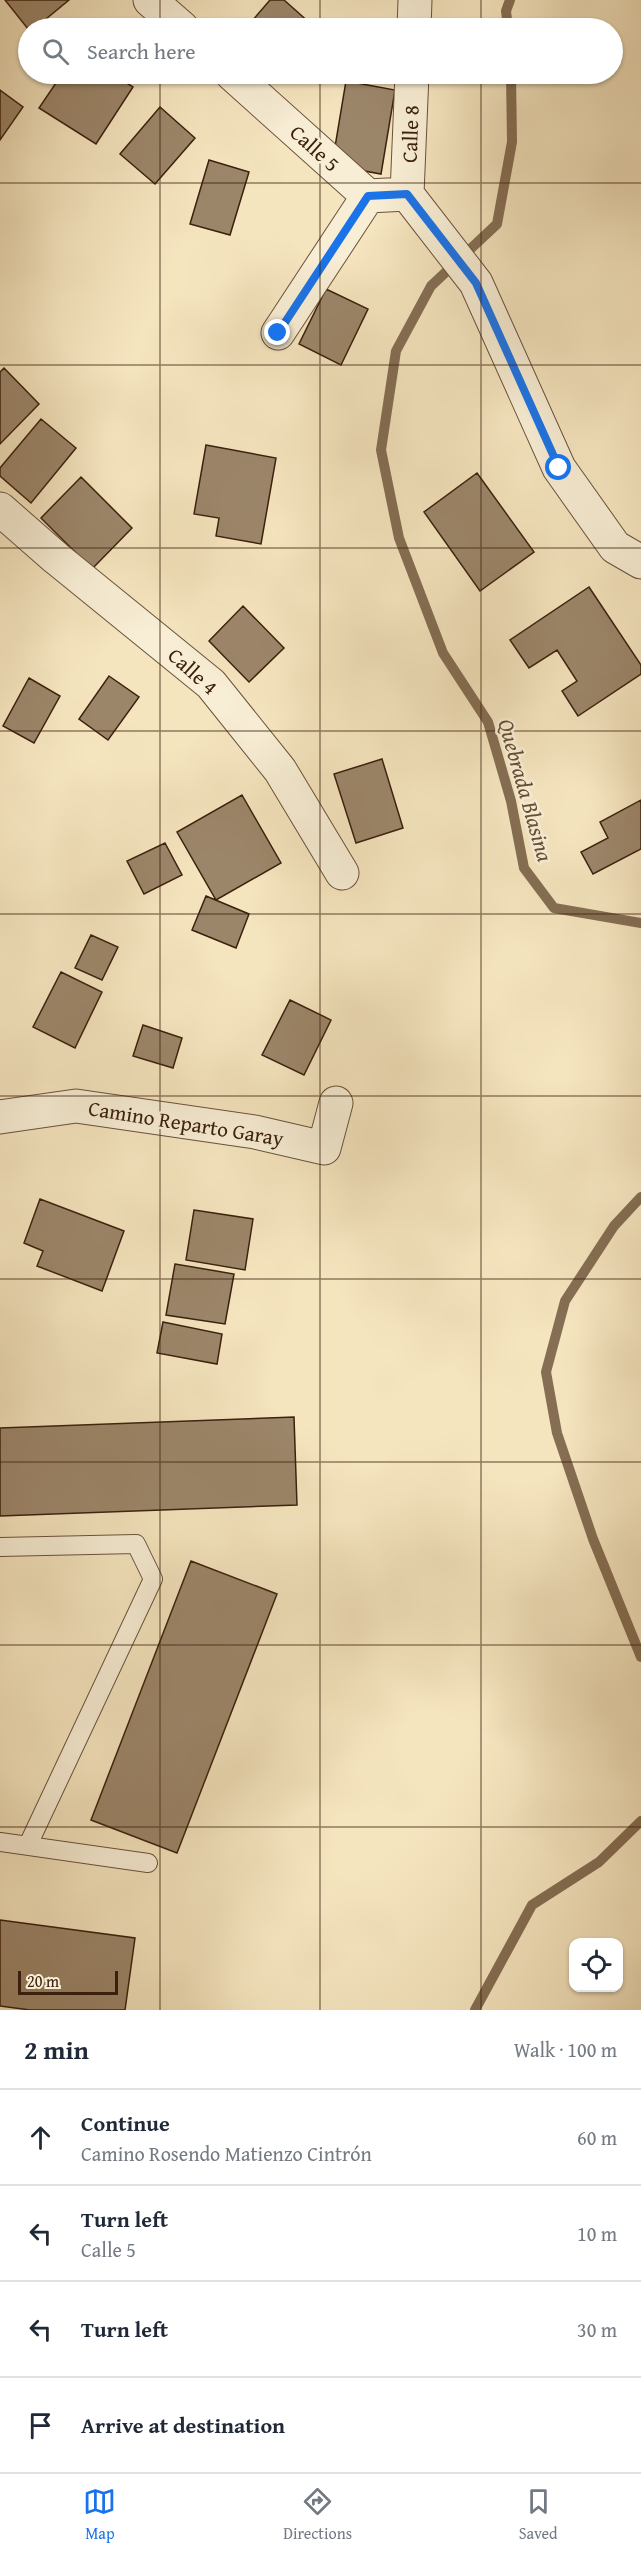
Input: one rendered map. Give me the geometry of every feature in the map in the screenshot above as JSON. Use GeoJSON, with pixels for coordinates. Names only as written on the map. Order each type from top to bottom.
{"type":"FeatureCollection","features":[{"type":"Feature","properties":{"kind":"street"},"geometry":{"type":"LineString","coordinates":[[150,0],[171,18]]}},
{"type":"Feature","properties":{"kind":"street"},"geometry":{"type":"LineString","coordinates":[[414,18],[415,0]]}},
{"type":"Feature","properties":{"kind":"street","name":"Calle 5"},"geometry":{"type":"LineString","coordinates":[[243,84],[368,196]]}},
{"type":"Feature","properties":{"kind":"street","name":"Calle 8"},"geometry":{"type":"LineString","coordinates":[[407,194],[412,84]]}},
{"type":"Feature","properties":{"kind":"street"},"geometry":{"type":"LineString","coordinates":[[278,333],[368,196],[407,194],[472,278],[559,468],[615,547],[641,562]]}},
{"type":"Feature","properties":{"kind":"street","name":"Calle 4"},"geometry":{"type":"LineString","coordinates":[[0,509],[212,684],[280,770],[342,873]]}},
{"type":"Feature","properties":{"kind":"street","name":"Camino Reparto Garay"},"geometry":{"type":"LineString","coordinates":[[0,1117],[76,1106],[255,1132],[324,1148],[336,1103]]}},
{"type":"Feature","properties":{"kind":"lane"},"geometry":{"type":"LineString","coordinates":[[0,1546],[136,1544],[153,1579],[28,1845]]}},
{"type":"Feature","properties":{"kind":"lane"},"geometry":{"type":"LineString","coordinates":[[0,1842],[148,1863]]}},
{"type":"Feature","properties":{"kind":"building"},"geometry":{"type":"Polygon","coordinates":[[[5,0],[69,0],[47,18],[19,18],[5,0]]]}},
{"type":"Feature","properties":{"kind":"building"},"geometry":{"type":"Polygon","coordinates":[[[270,0],[284,0],[304,18],[255,18],[270,0]]]}},
{"type":"Feature","properties":{"kind":"building"},"geometry":{"type":"Polygon","coordinates":[[[55,84],[128,84],[133,87],[96,144],[39,108],[55,84]]]}},
{"type":"Feature","properties":{"kind":"building"},"geometry":{"type":"Polygon","coordinates":[[[346,84],[362,84],[395,90],[381,174],[332,165],[346,84]]]}},
{"type":"Feature","properties":{"kind":"building"},"geometry":{"type":"Polygon","coordinates":[[[0,90],[23,107],[0,140],[0,90]]]}},
{"type":"Feature","properties":{"kind":"building"},"geometry":{"type":"Polygon","coordinates":[[[160,107],[195,138],[155,184],[120,154],[160,107]]]}},
{"type":"Feature","properties":{"kind":"building"},"geometry":{"type":"Polygon","coordinates":[[[209,160],[249,172],[230,235],[190,224],[209,160]]]}},
{"type":"Feature","properties":{"kind":"building"},"geometry":{"type":"Polygon","coordinates":[[[326,289],[368,309],[341,365],[299,344],[326,289]]]}},
{"type":"Feature","properties":{"kind":"building"},"geometry":{"type":"Polygon","coordinates":[[[4,368],[39,404],[0,444],[0,372],[4,368]]]}},
{"type":"Feature","properties":{"kind":"building"},"geometry":{"type":"Polygon","coordinates":[[[41,419],[76,448],[31,503],[0,476],[0,468],[41,419]]]}},
{"type":"Feature","properties":{"kind":"building"},"geometry":{"type":"Polygon","coordinates":[[[206,445],[276,458],[261,544],[216,536],[219,518],[194,514],[206,445]]]}},
{"type":"Feature","properties":{"kind":"building"},"geometry":{"type":"Polygon","coordinates":[[[477,473],[534,552],[480,591],[424,512],[477,473]]]}},
{"type":"Feature","properties":{"kind":"building"},"geometry":{"type":"Polygon","coordinates":[[[81,477],[132,528],[92,569],[41,518],[81,477]]]}},
{"type":"Feature","properties":{"kind":"building"},"geometry":{"type":"Polygon","coordinates":[[[589,587],[641,665],[641,674],[578,716],[562,691],[577,681],[557,650],[529,668],[510,640],[589,587]]]}},
{"type":"Feature","properties":{"kind":"building"},"geometry":{"type":"Polygon","coordinates":[[[243,606],[284,648],[249,682],[209,641],[243,606]]]}},
{"type":"Feature","properties":{"kind":"building"},"geometry":{"type":"Polygon","coordinates":[[[109,676],[139,697],[108,740],[79,719],[109,676]]]}},
{"type":"Feature","properties":{"kind":"building"},"geometry":{"type":"Polygon","coordinates":[[[29,678],[60,696],[34,743],[3,726],[29,678]]]}},
{"type":"Feature","properties":{"kind":"building"},"geometry":{"type":"Polygon","coordinates":[[[382,759],[403,828],[356,843],[334,774],[382,759]]]}},
{"type":"Feature","properties":{"kind":"building"},"geometry":{"type":"Polygon","coordinates":[[[242,795],[281,863],[216,900],[177,832],[242,795]]]}},
{"type":"Feature","properties":{"kind":"building"},"geometry":{"type":"Polygon","coordinates":[[[641,800],[641,849],[593,874],[581,852],[608,838],[600,822],[641,800]]]}},
{"type":"Feature","properties":{"kind":"building"},"geometry":{"type":"Polygon","coordinates":[[[165,843],[182,875],[144,894],[127,861],[165,843]]]}},
{"type":"Feature","properties":{"kind":"building"},"geometry":{"type":"Polygon","coordinates":[[[206,896],[249,914],[236,948],[192,930],[206,896]]]}},
{"type":"Feature","properties":{"kind":"building"},"geometry":{"type":"Polygon","coordinates":[[[91,935],[118,947],[102,980],[75,968],[91,935]]]}},
{"type":"Feature","properties":{"kind":"building"},"geometry":{"type":"Polygon","coordinates":[[[61,972],[102,992],[75,1048],[33,1027],[61,972]]]}},
{"type":"Feature","properties":{"kind":"building"},"geometry":{"type":"Polygon","coordinates":[[[290,1000],[331,1020],[304,1075],[262,1055],[290,1000]]]}},
{"type":"Feature","properties":{"kind":"building"},"geometry":{"type":"Polygon","coordinates":[[[143,1025],[182,1038],[173,1068],[133,1056],[143,1025]]]}},
{"type":"Feature","properties":{"kind":"building"},"geometry":{"type":"Polygon","coordinates":[[[40,1199],[124,1231],[102,1291],[37,1266],[43,1251],[24,1243],[40,1199]]]}},
{"type":"Feature","properties":{"kind":"building"},"geometry":{"type":"Polygon","coordinates":[[[194,1210],[253,1219],[245,1270],[186,1260],[194,1210]]]}},
{"type":"Feature","properties":{"kind":"building"},"geometry":{"type":"Polygon","coordinates":[[[175,1264],[234,1274],[225,1324],[166,1315],[175,1264]]]}},
{"type":"Feature","properties":{"kind":"building"},"geometry":{"type":"Polygon","coordinates":[[[163,1322],[222,1334],[217,1364],[157,1353],[163,1322]]]}},
{"type":"Feature","properties":{"kind":"building"},"geometry":{"type":"Polygon","coordinates":[[[294,1417],[297,1505],[0,1516],[0,1428],[294,1417]]]}},
{"type":"Feature","properties":{"kind":"building"},"geometry":{"type":"Polygon","coordinates":[[[191,1561],[277,1594],[177,1853],[91,1820],[191,1561]]]}},
{"type":"Feature","properties":{"kind":"building"},"geometry":{"type":"Polygon","coordinates":[[[0,1920],[135,1938],[125,2010],[30,2010],[0,2006],[0,1920]]]}},
{"type":"Feature","properties":{"kind":"waterway","name":"Quebrada Blasina"},"geometry":{"type":"LineString","coordinates":[[507,18],[506,11],[510,0]]}},
{"type":"Feature","properties":{"kind":"waterway","name":"Quebrada Blasina"},"geometry":{"type":"LineString","coordinates":[[511,84],[512,142],[497,224],[431,286],[396,351],[381,450],[399,538],[443,653],[488,722],[511,801],[524,868],[554,908],[641,923]]}},
{"type":"Feature","properties":{"kind":"waterway","name":"Quebrada Blasina"},"geometry":{"type":"LineString","coordinates":[[641,1197],[614,1226],[565,1301],[546,1372],[557,1433],[593,1539],[641,1657]]}},
{"type":"Feature","properties":{"kind":"waterway","name":"Quebrada Blasina"},"geometry":{"type":"LineString","coordinates":[[475,2010],[532,1905],[599,1862],[641,1821]]}},
{"type":"Feature","properties":{"kind":"route"},"geometry":{"type":"LineString","coordinates":[[278,333],[368,196],[407,194],[476,283],[559,468]]}}]}
